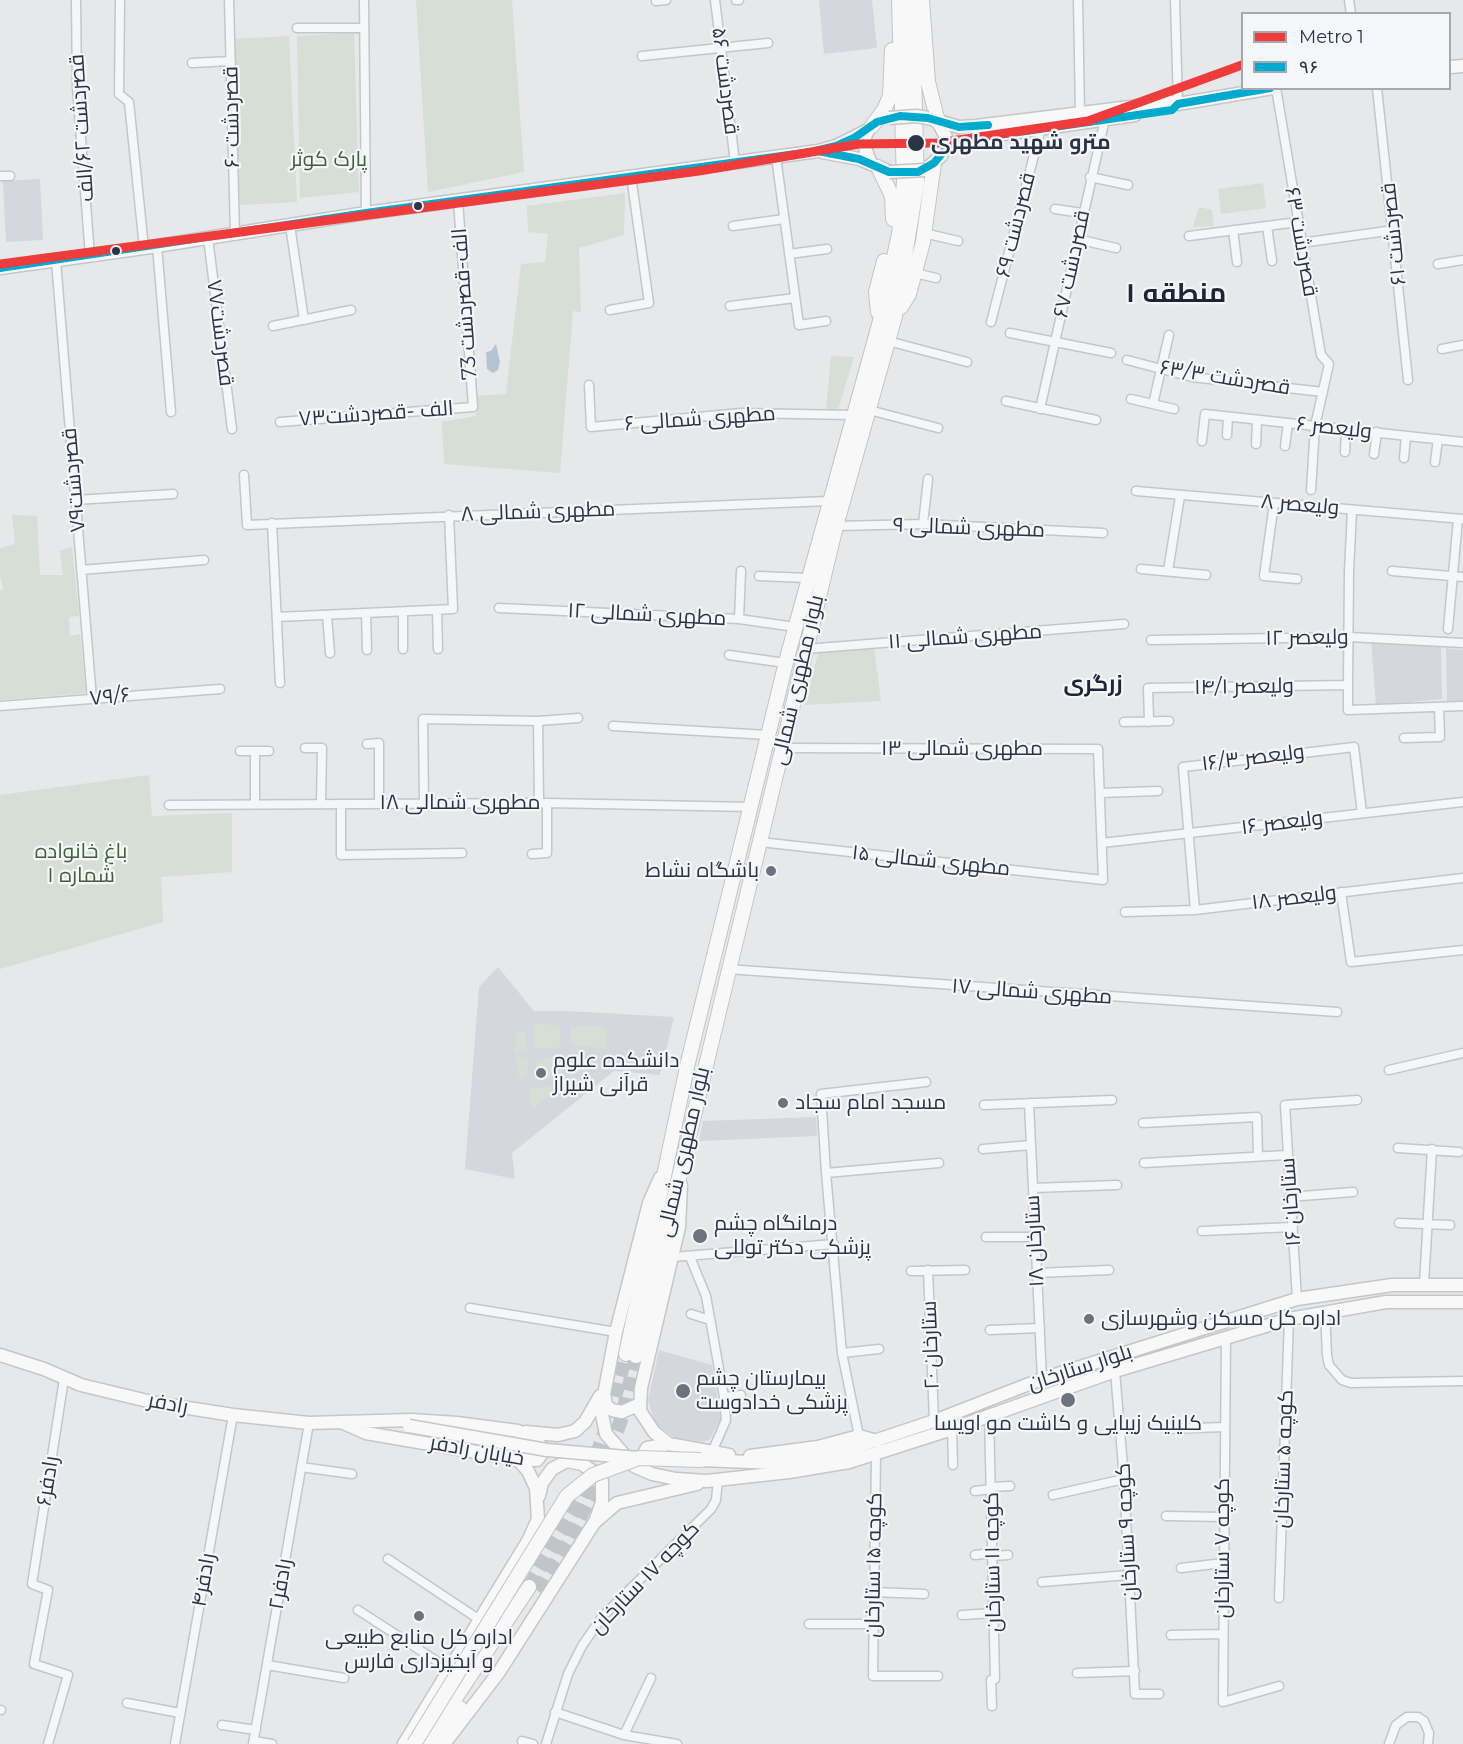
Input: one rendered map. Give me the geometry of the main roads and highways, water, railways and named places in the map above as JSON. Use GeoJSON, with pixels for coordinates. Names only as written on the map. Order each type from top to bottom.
{"type":"FeatureCollection","features":[{"type":"Feature","properties":{"kind":"main road"},"geometry":{"type":"LineString","coordinates":[[880,321],[876,292],[890,239],[893,214],[892,196],[880,168],[863,142],[870,128],[884,110],[890,96],[892,64],[890,0]]}},
{"type":"Feature","properties":{"kind":"main road","name":"بلوار مطهرى شمالى"},"geometry":{"type":"LineString","coordinates":[[674,1165],[689,1058],[807,578],[880,321],[899,234],[904,182],[899,0]]}},
{"type":"Feature","properties":{"kind":"main road","name":"بلوار مطهرى شمالى"},"geometry":{"type":"LineString","coordinates":[[631,1355],[674,1165],[760,842],[836,526],[895,316],[916,183],[912,0]]}},
{"type":"Feature","properties":{"kind":"main road"},"geometry":{"type":"LineString","coordinates":[[922,0],[933,120],[946,137],[944,151]]}},
{"type":"Feature","properties":{"kind":"main road"},"geometry":{"type":"LineString","coordinates":[[0,268],[366,213],[818,151],[836,146],[889,118],[933,120],[958,127],[975,126],[1171,102],[1178,104],[1263,90]]}},
{"type":"Feature","properties":{"kind":"main road"},"geometry":{"type":"LineString","coordinates":[[895,316],[909,294],[915,273],[924,233],[930,166],[944,151],[963,140],[1172,110],[1178,104]]}},
{"type":"Feature","properties":{"kind":"main road"},"geometry":{"type":"LineString","coordinates":[[818,151],[880,168],[930,166]]}},
{"type":"Feature","properties":{"kind":"main road"},"geometry":{"type":"LineString","coordinates":[[674,1165],[679,1227],[646,1366],[640,1404],[648,1425],[669,1444],[707,1456]]}},
{"type":"Feature","properties":{"kind":"main road"},"geometry":{"type":"LineString","coordinates":[[674,1165],[649,1203],[616,1332],[603,1389],[601,1410],[606,1434],[634,1466],[676,1479],[712,1480]]}},
{"type":"Feature","properties":{"kind":"main road","name":"بلوار ستارخان"},"geometry":{"type":"LineString","coordinates":[[707,1456],[775,1463],[835,1454],[934,1421],[1042,1379],[1297,1299],[1392,1285],[1463,1285]]}},
{"type":"Feature","properties":{"kind":"main road","name":"بلوار ستارخان"},"geometry":{"type":"LineString","coordinates":[[712,1480],[825,1467],[876,1454],[1115,1371],[1226,1336],[1325,1311],[1386,1302],[1463,1302]]}},
{"type":"Feature","properties":{"kind":"main road","name":"رادفر"},"geometry":{"type":"LineString","coordinates":[[0,1355],[44,1368],[64,1378],[156,1403],[233,1415],[309,1423],[341,1422]]}},
{"type":"Feature","properties":{"kind":"main road"},"geometry":{"type":"LineString","coordinates":[[603,1389],[606,1405],[612,1410],[622,1412],[640,1404]]}},
{"type":"Feature","properties":{"kind":"main road"},"geometry":{"type":"LineString","coordinates":[[519,1431],[558,1435],[575,1431],[585,1422],[603,1389]]}},
{"type":"Feature","properties":{"kind":"main road","name":"خیابان رادفر"},"geometry":{"type":"LineString","coordinates":[[411,1420],[519,1431],[537,1441],[544,1451],[537,1460],[517,1460],[366,1433],[341,1422],[411,1420]]}},
{"type":"Feature","properties":{"kind":"main road"},"geometry":{"type":"LineString","coordinates":[[341,1422],[409,1426],[548,1450],[639,1458],[771,1454],[818,1447],[859,1436],[878,1441]]}},
{"type":"Feature","properties":{"kind":"main road"},"geometry":{"type":"LineString","coordinates":[[444,1744],[499,1672],[594,1523],[602,1502],[602,1481],[598,1474],[552,1445],[519,1431]]}},
{"type":"Feature","properties":{"kind":"main road"},"geometry":{"type":"LineString","coordinates":[[657,1474],[643,1464],[643,1455],[653,1446],[669,1444]]}},
{"type":"Feature","properties":{"kind":"main road"},"geometry":{"type":"LineString","coordinates":[[414,1744],[561,1503],[575,1488],[593,1475],[639,1458]]}},
{"type":"Feature","properties":{"kind":"main road"},"geometry":{"type":"LineString","coordinates":[[517,1460],[528,1471],[536,1488],[539,1510]]}},
{"type":"Feature","properties":{"kind":"main road"},"geometry":{"type":"LineString","coordinates":[[404,1744],[528,1541],[538,1519],[539,1492],[547,1474],[567,1461],[582,1464]]}},
{"type":"Feature","properties":{"kind":"main road"},"geometry":{"type":"LineString","coordinates":[[594,1523],[617,1503],[712,1480]]}},
{"type":"Feature","properties":{"kind":"main road"},"geometry":{"type":"LineString","coordinates":[[425,1744],[533,1589],[436,1744]]}},
{"type":"Feature","properties":{"kind":"water"},"geometry":{"type":"Polygon","coordinates":[[[496,344],[500,362],[498,370],[493,373],[487,369],[486,352],[491,351],[496,344]]]}},
{"type":"Feature","properties":{"kind":"tunnel"},"geometry":{"type":"LineString","coordinates":[[529,1587],[582,1495],[610,1417],[626,1354]]}},
{"type":"Feature","properties":{"kind":"tunnel"},"geometry":{"type":"LineString","coordinates":[[610,1451],[621,1420],[636,1356]]}},
{"type":"Feature","properties":{"kind":"tunnel"},"geometry":{"type":"LineString","coordinates":[[538,1591],[568,1543],[602,1471]]}},
{"type":"Feature","properties":{"kind":"metro line","name":"1"},"geometry":{"type":"LineString","coordinates":[[0,264],[699,171],[859,144],[938,143],[1088,121],[1241,65]]}},
{"type":"Feature","properties":{"kind":"place","name":"مترو شهید مطهری"},"geometry":{"type":"Point","coordinates":[916,143]}},
{"type":"Feature","properties":{"kind":"place","name":"باشگاه نشاط"},"geometry":{"type":"Point","coordinates":[771,871]}},
{"type":"Feature","properties":{"kind":"place","name":"دانشکده علوم قرآنی شیراز"},"geometry":{"type":"Point","coordinates":[541,1073]}},
{"type":"Feature","properties":{"kind":"place","name":"مسجد امام سجاد"},"geometry":{"type":"Point","coordinates":[783,1103]}},
{"type":"Feature","properties":{"kind":"place","name":"درمانگاه چشم پزشكی دكتر توللی"},"geometry":{"type":"Point","coordinates":[700,1236]}},
{"type":"Feature","properties":{"kind":"place","name":"اداره کل مسکن وشهرسازی"},"geometry":{"type":"Point","coordinates":[1089,1319]}},
{"type":"Feature","properties":{"kind":"place","name":"بیمارستان چشم پزشکی خدادوست"},"geometry":{"type":"Point","coordinates":[683,1391]}},
{"type":"Feature","properties":{"kind":"place","name":"کلینیک زیبایی و کاشت مو اویسا"},"geometry":{"type":"Point","coordinates":[1068,1400]}},
{"type":"Feature","properties":{"kind":"place","name":"اداره کل منابع طبیعى و آبخیزدارى فارس"},"geometry":{"type":"Point","coordinates":[419,1616]}},
{"type":"Feature","properties":{"kind":"district","name":"منطقه ۱"},"geometry":{"type":"Point","coordinates":[1176,294]}},
{"type":"Feature","properties":{"kind":"district","name":"زرگری"},"geometry":{"type":"Point","coordinates":[1093,685]}},
{"type":"Feature","properties":{"kind":"park label","name":"پارک کوثر"},"geometry":{"type":"Point","coordinates":[329,160]}},
{"type":"Feature","properties":{"kind":"park label","name":"باغ خانواده شماره ۱"},"geometry":{"type":"Point","coordinates":[81,864]}}]}
